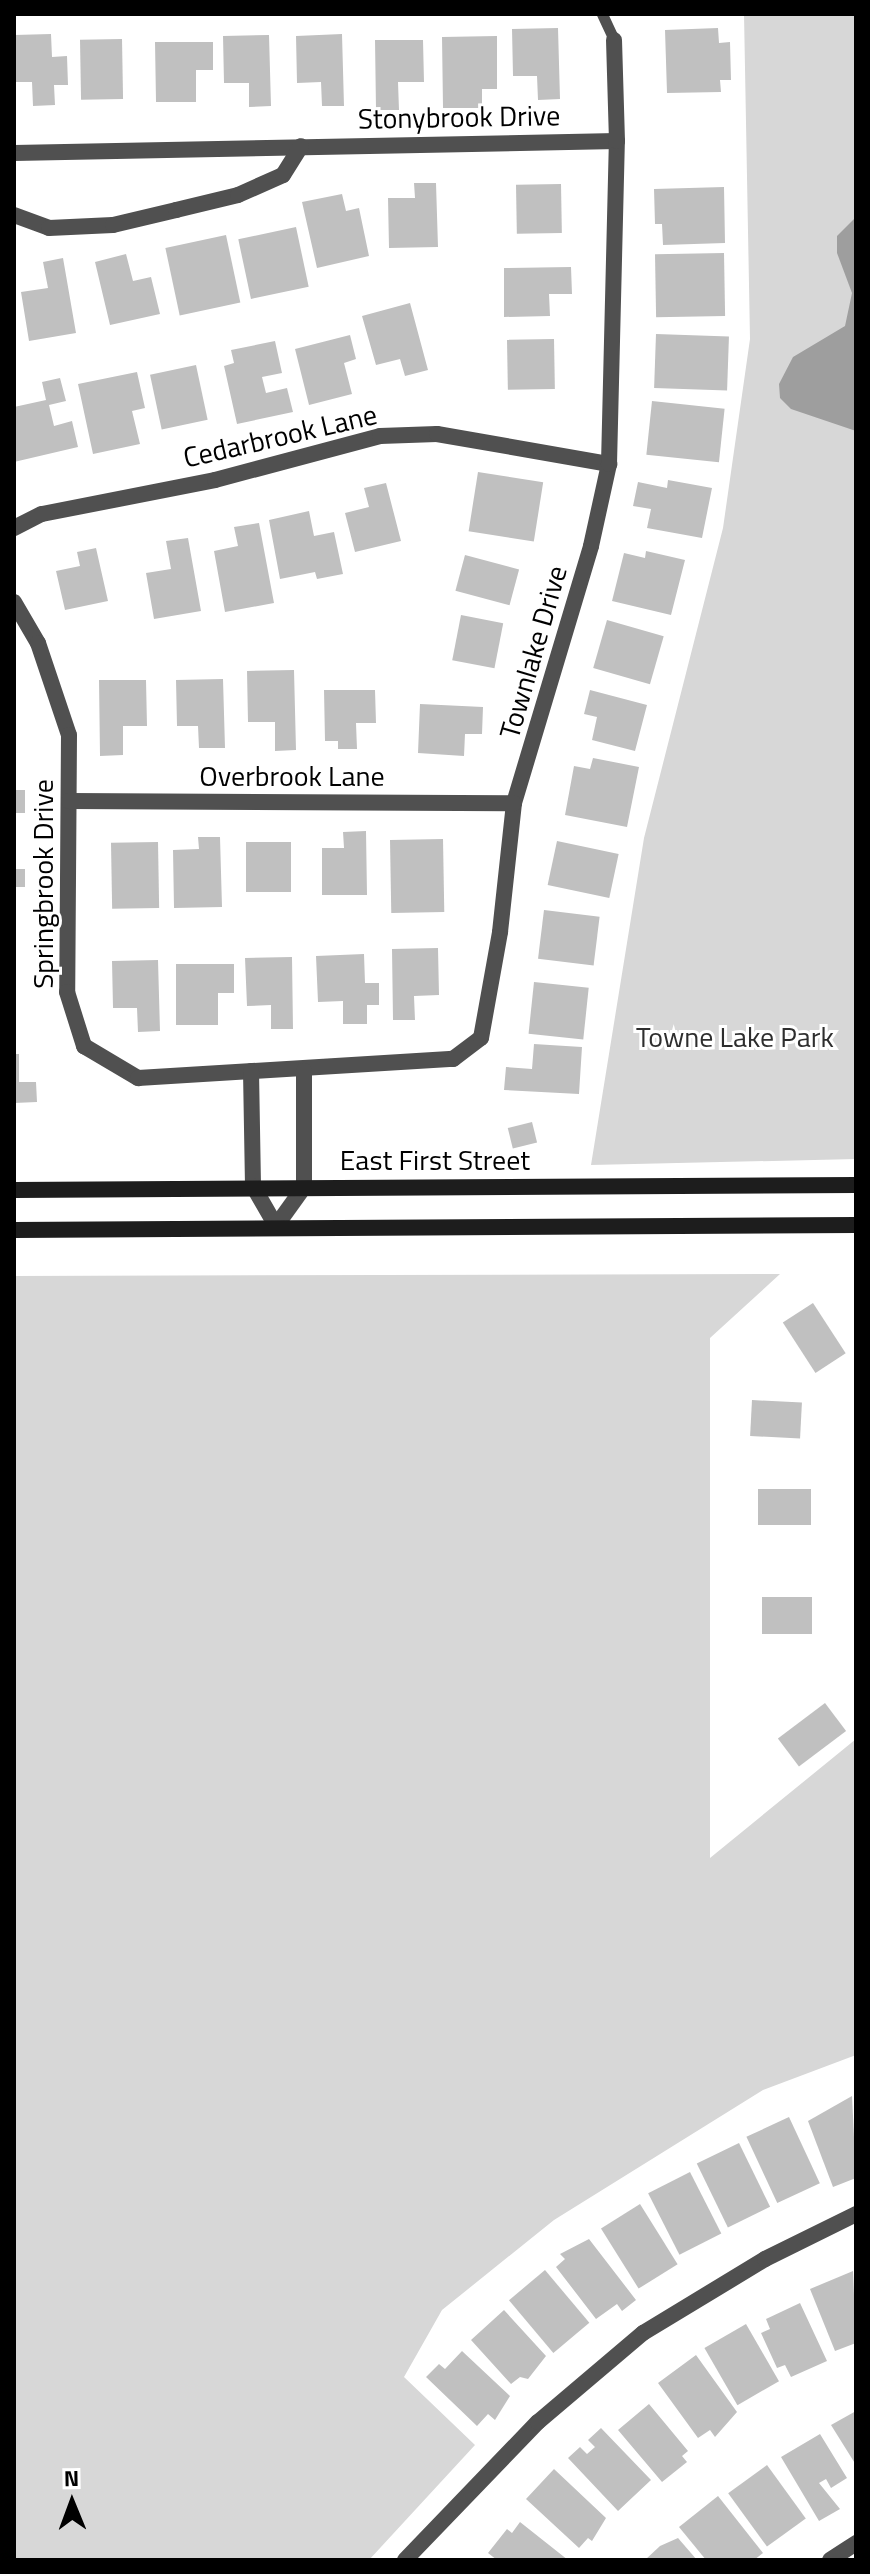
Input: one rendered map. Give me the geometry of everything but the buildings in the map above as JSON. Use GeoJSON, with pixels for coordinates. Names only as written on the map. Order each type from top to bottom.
{"type":"FeatureCollection","features":[{"type":"Feature","properties":{"kind":"main road","name":"East First Street"},"geometry":{"type":"LineString","coordinates":[[14,1190],[253,1186],[856,1185]]}},
{"type":"Feature","properties":{"kind":"main road"},"geometry":{"type":"LineString","coordinates":[[14,1230],[276,1226],[856,1225]]}},
{"type":"Feature","properties":{"kind":"street","name":"Townlake Drive"},"geometry":{"type":"LineString","coordinates":[[251,1071],[304,1071],[453,1059],[481,1038],[500,932],[514,803],[591,546],[609,464],[617,141],[614,40]]}},
{"type":"Feature","properties":{"kind":"street","name":"Stonybrook Drive"},"geometry":{"type":"LineString","coordinates":[[14,153],[617,141]]}},
{"type":"Feature","properties":{"kind":"street"},"geometry":{"type":"LineString","coordinates":[[14,215],[49,228],[113,225],[189,207],[238,195],[283,175],[301,146]]}},
{"type":"Feature","properties":{"kind":"street","name":"Cedarbrook Lane"},"geometry":{"type":"LineString","coordinates":[[14,528],[42,514],[215,480],[380,436],[437,434],[609,464]]}},
{"type":"Feature","properties":{"kind":"street","name":"Springbrook Drive"},"geometry":{"type":"LineString","coordinates":[[14,602],[38,643],[69,735],[67,992],[84,1046],[138,1078],[251,1071]]}},
{"type":"Feature","properties":{"kind":"street","name":"Overbrook Lane"},"geometry":{"type":"LineString","coordinates":[[69,801],[514,803]]}},
{"type":"Feature","properties":{"kind":"street"},"geometry":{"type":"LineString","coordinates":[[251,1071],[253,1186],[276,1226],[304,1187],[304,1071]]}},
{"type":"Feature","properties":{"kind":"street"},"geometry":{"type":"LineString","coordinates":[[405,2560],[538,2422],[643,2333],[765,2259],[856,2214]]}},
{"type":"Feature","properties":{"kind":"street"},"geometry":{"type":"LineString","coordinates":[[830,2560],[856,2543]]}},
{"type":"Feature","properties":{"kind":"lane"},"geometry":{"type":"LineString","coordinates":[[602,14],[614,40]]}},
{"type":"Feature","properties":{"kind":"green space","name":"Towne Lake Park"},"geometry":{"type":"Polygon","coordinates":[[[744,14],[856,14],[856,1159],[591,1165],[644,838],[723,528],[750,339],[744,14]]]}},
{"type":"Feature","properties":{"kind":"green space"},"geometry":{"type":"Polygon","coordinates":[[[780,1274],[710,1338],[710,1858],[856,1739],[856,2055],[763,2090],[554,2220],[442,2310],[404,2377],[475,2445],[369,2560],[14,2560],[14,1276],[780,1274]]]}},
{"type":"Feature","properties":{"kind":"shaded area"},"geometry":{"type":"Polygon","coordinates":[[[856,217],[856,431],[791,409],[780,398],[779,384],[793,357],[845,326],[852,293],[837,253],[837,236],[856,217]]]}}]}
